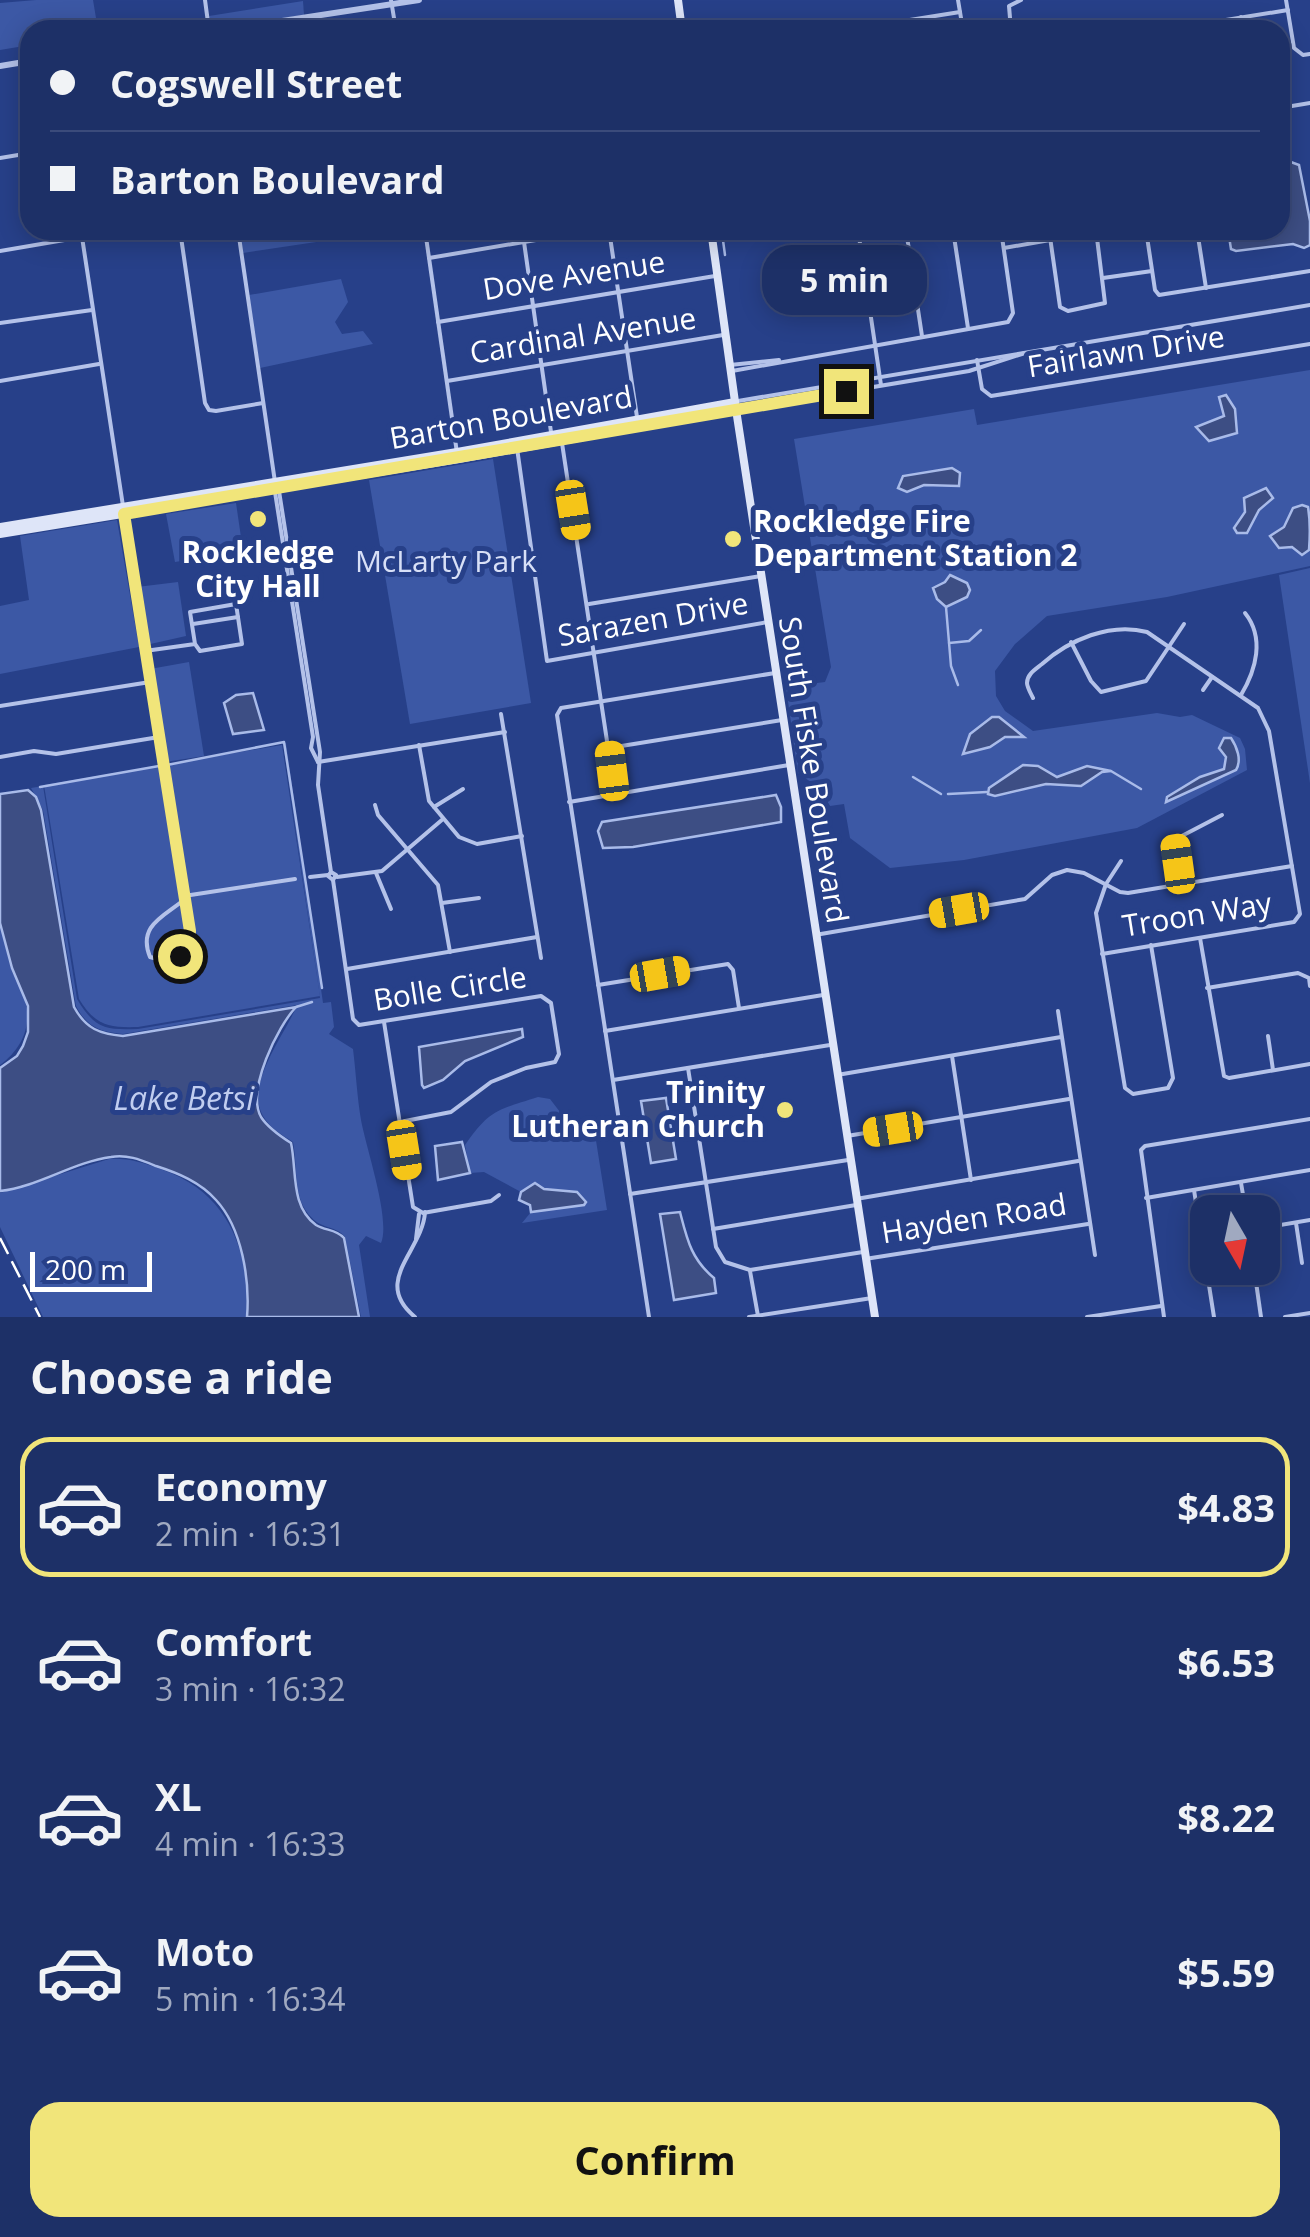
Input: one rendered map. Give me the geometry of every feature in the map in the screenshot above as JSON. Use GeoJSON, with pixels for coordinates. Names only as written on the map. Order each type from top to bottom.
{"type":"FeatureCollection","features":[{"type":"Feature","properties":{"kind":"main road","name":"South Fiske Boulevard"},"geometry":{"type":"LineString","coordinates":[[713,240],[875,1317]]}},
{"type":"Feature","properties":{"kind":"main road","name":"Barton Boulevard"},"geometry":{"type":"LineString","coordinates":[[639,422],[669,422],[736,406]]}},
{"type":"Feature","properties":{"kind":"main road","name":"Barton Boulevard"},"geometry":{"type":"LineString","coordinates":[[458,456],[678,411],[736,406]]}},
{"type":"Feature","properties":{"kind":"main road"},"geometry":{"type":"LineString","coordinates":[[669,422],[678,411]]}},
{"type":"Feature","properties":{"kind":"main road","name":"Barton Boulevard"},"geometry":{"type":"LineString","coordinates":[[0,530],[51,526],[124,510],[517,448],[556,437]]}},
{"type":"Feature","properties":{"kind":"main road","name":"Barton Boulevard"},"geometry":{"type":"LineString","coordinates":[[0,530],[76,514],[124,510]]}},
{"type":"Feature","properties":{"kind":"main road"},"geometry":{"type":"LineString","coordinates":[[51,526],[76,514]]}},
{"type":"Feature","properties":{"kind":"main road"},"geometry":{"type":"LineString","coordinates":[[25,530],[39,520]]}},
{"type":"Feature","properties":{"kind":"street"},"geometry":{"type":"LineString","coordinates":[[283,20],[418,0]]}},
{"type":"Feature","properties":{"kind":"street"},"geometry":{"type":"LineString","coordinates":[[958,0],[961,20]]}},
{"type":"Feature","properties":{"kind":"street"},"geometry":{"type":"LineString","coordinates":[[1010,20],[1008,6],[1021,0]]}},
{"type":"Feature","properties":{"kind":"street"},"geometry":{"type":"LineString","coordinates":[[1286,0],[1290,20]]}},
{"type":"Feature","properties":{"kind":"street"},"geometry":{"type":"LineString","coordinates":[[1223,20],[1288,10]]}},
{"type":"Feature","properties":{"kind":"street"},"geometry":{"type":"LineString","coordinates":[[910,20],[960,12]]}},
{"type":"Feature","properties":{"kind":"street"},"geometry":{"type":"LineString","coordinates":[[1290,23],[1294,48],[1299,54],[1310,54]]}},
{"type":"Feature","properties":{"kind":"street"},"geometry":{"type":"LineString","coordinates":[[0,251],[64,240]]}},
{"type":"Feature","properties":{"kind":"street"},"geometry":{"type":"LineString","coordinates":[[82,240],[100,364],[124,510],[145,652],[185,897],[190,931],[188,950],[180,956],[165,960],[150,957],[146,938],[150,926],[185,897],[295,880]]}},
{"type":"Feature","properties":{"kind":"street"},"geometry":{"type":"LineString","coordinates":[[181,240],[206,404],[216,412],[262,403]]}},
{"type":"Feature","properties":{"kind":"street"},"geometry":{"type":"LineString","coordinates":[[239,240],[313,738],[311,748],[318,762],[347,969],[537,937]]}},
{"type":"Feature","properties":{"kind":"street"},"geometry":{"type":"LineString","coordinates":[[427,240],[458,456]]}},
{"type":"Feature","properties":{"kind":"street"},"geometry":{"type":"LineString","coordinates":[[430,258],[536,240]]}},
{"type":"Feature","properties":{"kind":"street"},"geometry":{"type":"LineString","coordinates":[[611,240],[639,422]]}},
{"type":"Feature","properties":{"kind":"street"},"geometry":{"type":"LineString","coordinates":[[859,240],[881,386]]}},
{"type":"Feature","properties":{"kind":"street"},"geometry":{"type":"LineString","coordinates":[[908,240],[922,336]]}},
{"type":"Feature","properties":{"kind":"street"},"geometry":{"type":"LineString","coordinates":[[955,240],[968,328]]}},
{"type":"Feature","properties":{"kind":"street"},"geometry":{"type":"LineString","coordinates":[[730,368],[1008,322],[1012,318],[1003,240]]}},
{"type":"Feature","properties":{"kind":"street"},"geometry":{"type":"LineString","coordinates":[[1004,248],[1050,240],[1060,307],[1068,311],[1105,302],[1097,240]]}},
{"type":"Feature","properties":{"kind":"street"},"geometry":{"type":"LineString","coordinates":[[1147,240],[1159,294],[1310,272]]}},
{"type":"Feature","properties":{"kind":"street"},"geometry":{"type":"LineString","coordinates":[[1199,240],[1206,288]]}},
{"type":"Feature","properties":{"kind":"street"},"geometry":{"type":"LineString","coordinates":[[524,242],[542,366],[589,604],[615,794]]}},
{"type":"Feature","properties":{"kind":"street"},"geometry":{"type":"LineString","coordinates":[[1103,278],[1152,271]]}},
{"type":"Feature","properties":{"kind":"street","name":"Dove Avenue"},"geometry":{"type":"LineString","coordinates":[[438,322],[718,276]]}},
{"type":"Feature","properties":{"kind":"street","name":"Barton Boulevard"},"geometry":{"type":"LineString","coordinates":[[736,406],[776,395],[1310,305]]}},
{"type":"Feature","properties":{"kind":"street"},"geometry":{"type":"LineString","coordinates":[[0,323],[92,310]]}},
{"type":"Feature","properties":{"kind":"street","name":"Cardinal Avenue"},"geometry":{"type":"LineString","coordinates":[[447,381],[726,335]]}},
{"type":"Feature","properties":{"kind":"street","name":"Fairlawn Drive"},"geometry":{"type":"LineString","coordinates":[[978,368],[982,389],[991,396],[1310,344]]}},
{"type":"Feature","properties":{"kind":"street","name":"Barton Boulevard"},"geometry":{"type":"LineString","coordinates":[[736,406],[881,386],[978,368],[1030,352]]}},
{"type":"Feature","properties":{"kind":"street"},"geometry":{"type":"LineString","coordinates":[[977,360],[978,368]]}},
{"type":"Feature","properties":{"kind":"street"},"geometry":{"type":"LineString","coordinates":[[0,381],[100,364]]}},
{"type":"Feature","properties":{"kind":"street"},"geometry":{"type":"LineString","coordinates":[[776,395],[778,403]]}},
{"type":"Feature","properties":{"kind":"street","name":"Sarazen Drive"},"geometry":{"type":"LineString","coordinates":[[517,448],[547,661],[768,622]]}},
{"type":"Feature","properties":{"kind":"street"},"geometry":{"type":"LineString","coordinates":[[589,604],[761,576]]}},
{"type":"Feature","properties":{"kind":"street"},"geometry":{"type":"LineString","coordinates":[[236,604],[238,618],[242,644],[200,651],[195,644],[190,612],[236,604]]}},
{"type":"Feature","properties":{"kind":"street"},"geometry":{"type":"LineString","coordinates":[[1242,695],[1258,658],[1252,621],[1245,613]]}},
{"type":"Feature","properties":{"kind":"street"},"geometry":{"type":"LineString","coordinates":[[192,625],[238,618]]}},
{"type":"Feature","properties":{"kind":"street"},"geometry":{"type":"LineString","coordinates":[[1071,642],[1091,682],[1101,692],[1146,680],[1184,624]]}},
{"type":"Feature","properties":{"kind":"street"},"geometry":{"type":"LineString","coordinates":[[815,934],[1025,899],[1062,871],[1078,871],[1128,893],[1292,866],[1270,730],[1258,708],[1168,647],[1136,629],[1071,642],[1029,676],[1027,686],[1033,698]]}},
{"type":"Feature","properties":{"kind":"street"},"geometry":{"type":"LineString","coordinates":[[145,652],[195,644]]}},
{"type":"Feature","properties":{"kind":"street"},"geometry":{"type":"LineString","coordinates":[[649,1317],[557,715],[561,708],[776,674]]}},
{"type":"Feature","properties":{"kind":"street"},"geometry":{"type":"LineString","coordinates":[[1203,690],[1212,677]]}},
{"type":"Feature","properties":{"kind":"street"},"geometry":{"type":"LineString","coordinates":[[0,706],[150,682]]}},
{"type":"Feature","properties":{"kind":"street"},"geometry":{"type":"LineString","coordinates":[[502,714],[540,958]]}},
{"type":"Feature","properties":{"kind":"street"},"geometry":{"type":"LineString","coordinates":[[609,748],[782,720]]}},
{"type":"Feature","properties":{"kind":"street"},"geometry":{"type":"LineString","coordinates":[[318,762],[505,732]]}},
{"type":"Feature","properties":{"kind":"street"},"geometry":{"type":"LineString","coordinates":[[0,756],[34,751],[56,754],[159,736]]}},
{"type":"Feature","properties":{"kind":"street"},"geometry":{"type":"LineString","coordinates":[[419,745],[427,796],[459,837],[470,842],[522,836]]}},
{"type":"Feature","properties":{"kind":"street"},"geometry":{"type":"LineString","coordinates":[[570,802],[789,766]]}},
{"type":"Feature","properties":{"kind":"street"},"geometry":{"type":"LineString","coordinates":[[434,807],[463,789]]}},
{"type":"Feature","properties":{"kind":"street"},"geometry":{"type":"LineString","coordinates":[[375,805],[378,816],[438,885],[450,952]]}},
{"type":"Feature","properties":{"kind":"street"},"geometry":{"type":"LineString","coordinates":[[1180,884],[1176,839],[1222,815]]}},
{"type":"Feature","properties":{"kind":"street"},"geometry":{"type":"LineString","coordinates":[[310,877],[376,873],[443,819]]}},
{"type":"Feature","properties":{"kind":"street"},"geometry":{"type":"LineString","coordinates":[[1121,861],[1106,884],[1096,913],[1125,1088],[1133,1094],[1168,1088],[1173,1078],[1151,945]]}},
{"type":"Feature","properties":{"kind":"street","name":"Troon Way"},"geometry":{"type":"LineString","coordinates":[[1102,954],[1294,922],[1300,914],[1292,866]]}},
{"type":"Feature","properties":{"kind":"street"},"geometry":{"type":"LineString","coordinates":[[376,873],[391,908]]}},
{"type":"Feature","properties":{"kind":"street"},"geometry":{"type":"LineString","coordinates":[[442,904],[480,898]]}},
{"type":"Feature","properties":{"kind":"street"},"geometry":{"type":"LineString","coordinates":[[1200,938],[1224,1076],[1310,1064]]}},
{"type":"Feature","properties":{"kind":"street"},"geometry":{"type":"LineString","coordinates":[[598,984],[728,964],[738,1008]]}},
{"type":"Feature","properties":{"kind":"street","name":"Bolle Circle"},"geometry":{"type":"LineString","coordinates":[[347,969],[356,1023],[361,1026],[541,996],[552,1003],[559,1054],[556,1062],[490,1082],[452,1112],[400,1122]]}},
{"type":"Feature","properties":{"kind":"street"},"geometry":{"type":"LineString","coordinates":[[1207,988],[1298,973],[1309,978],[1310,986]]}},
{"type":"Feature","properties":{"kind":"street"},"geometry":{"type":"LineString","coordinates":[[606,1032],[824,994]]}},
{"type":"Feature","properties":{"kind":"street"},"geometry":{"type":"LineString","coordinates":[[1058,1010],[1094,1255]]}},
{"type":"Feature","properties":{"kind":"street"},"geometry":{"type":"LineString","coordinates":[[384,1022],[413,1207],[422,1212],[492,1202],[499,1195]]}},
{"type":"Feature","properties":{"kind":"street"},"geometry":{"type":"LineString","coordinates":[[1268,1036],[1273,1070]]}},
{"type":"Feature","properties":{"kind":"street"},"geometry":{"type":"LineString","coordinates":[[837,1075],[1061,1037]]}},
{"type":"Feature","properties":{"kind":"street"},"geometry":{"type":"LineString","coordinates":[[613,1080],[832,1044]]}},
{"type":"Feature","properties":{"kind":"street"},"geometry":{"type":"LineString","coordinates":[[952,1055],[970,1180]]}},
{"type":"Feature","properties":{"kind":"street"},"geometry":{"type":"LineString","coordinates":[[688,1068],[716,1248],[725,1262],[750,1270],[758,1316]]}},
{"type":"Feature","properties":{"kind":"street"},"geometry":{"type":"LineString","coordinates":[[846,1136],[1071,1098]]}},
{"type":"Feature","properties":{"kind":"street"},"geometry":{"type":"LineString","coordinates":[[1164,1317],[1141,1150],[1144,1146],[1310,1118]]}},
{"type":"Feature","properties":{"kind":"street"},"geometry":{"type":"LineString","coordinates":[[630,1194],[850,1160]]}},
{"type":"Feature","properties":{"kind":"street"},"geometry":{"type":"LineString","coordinates":[[713,1229],[1080,1161]]}},
{"type":"Feature","properties":{"kind":"street"},"geometry":{"type":"LineString","coordinates":[[1146,1198],[1310,1170]]}},
{"type":"Feature","properties":{"kind":"street"},"geometry":{"type":"LineString","coordinates":[[1241,1182],[1243,1195]]}},
{"type":"Feature","properties":{"kind":"street"},"geometry":{"type":"LineString","coordinates":[[1194,1190],[1214,1317]]}},
{"type":"Feature","properties":{"kind":"street"},"geometry":{"type":"LineString","coordinates":[[415,1317],[402,1304],[397,1280],[422,1229],[422,1212]]}},
{"type":"Feature","properties":{"kind":"street"},"geometry":{"type":"LineString","coordinates":[[1280,1225],[1310,1220]]}},
{"type":"Feature","properties":{"kind":"street"},"geometry":{"type":"LineString","coordinates":[[1296,1222],[1302,1263]]}},
{"type":"Feature","properties":{"kind":"street","name":"Hayden Road"},"geometry":{"type":"LineString","coordinates":[[750,1270],[1090,1223]]}},
{"type":"Feature","properties":{"kind":"street"},"geometry":{"type":"LineString","coordinates":[[1256,1285],[1261,1317]]}},
{"type":"Feature","properties":{"kind":"street"},"geometry":{"type":"LineString","coordinates":[[749,1317],[872,1298]]}},
{"type":"Feature","properties":{"kind":"street"},"geometry":{"type":"LineString","coordinates":[[1087,1317],[1162,1306]]}},
{"type":"Feature","properties":{"kind":"street"},"geometry":{"type":"LineString","coordinates":[[1285,1317],[1306,1315]]}},
{"type":"Feature","properties":{"kind":"green space"},"geometry":{"type":"Polygon","coordinates":[[[93,0],[96,20],[20,20],[20,47],[0,50],[0,3],[93,0]]]}},
{"type":"Feature","properties":{"kind":"green space"},"geometry":{"type":"Polygon","coordinates":[[[303,1],[304,15],[271,20],[210,20],[209,16],[303,1]]]}},
{"type":"Feature","properties":{"kind":"green space"},"geometry":{"type":"Polygon","coordinates":[[[241,240],[323,241],[243,253],[241,240]]]}},
{"type":"Feature","properties":{"kind":"green space"},"geometry":{"type":"Polygon","coordinates":[[[341,279],[348,302],[335,322],[342,334],[363,331],[373,344],[260,368],[249,295],[341,279]]]}},
{"type":"Feature","properties":{"kind":"green space"},"geometry":{"type":"Polygon","coordinates":[[[1310,370],[1310,566],[1167,597],[1047,616],[1015,644],[995,671],[996,696],[1005,711],[1033,731],[1157,713],[1192,715],[1240,738],[1247,770],[1137,828],[964,860],[890,868],[850,838],[844,804],[830,806],[818,787],[798,773],[786,687],[825,682],[831,667],[794,439],[974,409],[977,425],[1310,370]]]}},
{"type":"Feature","properties":{"kind":"green space","name":"McLarty Park"},"geometry":{"type":"Polygon","coordinates":[[[493,459],[531,703],[410,724],[369,480],[493,459]]]}},
{"type":"Feature","properties":{"kind":"green space"},"geometry":{"type":"Polygon","coordinates":[[[236,503],[243,551],[175,562],[166,514],[236,503]]]}},
{"type":"Feature","properties":{"kind":"green space"},"geometry":{"type":"Polygon","coordinates":[[[117,520],[139,647],[0,674],[0,606],[29,600],[20,536],[117,520]]]}},
{"type":"Feature","properties":{"kind":"green space"},"geometry":{"type":"Polygon","coordinates":[[[1310,568],[1310,783],[1279,575],[1310,568]]]}},
{"type":"Feature","properties":{"kind":"green space"},"geometry":{"type":"Polygon","coordinates":[[[178,582],[186,636],[146,645],[137,587],[178,582]]]}},
{"type":"Feature","properties":{"kind":"green space"},"geometry":{"type":"Polygon","coordinates":[[[189,662],[204,756],[165,762],[150,669],[189,662]]]}},
{"type":"Feature","properties":{"kind":"green space"},"geometry":{"type":"Polygon","coordinates":[[[283,743],[323,1003],[331,1002],[334,1027],[329,1034],[353,1049],[361,1120],[383,1218],[381,1243],[366,1236],[359,1245],[370,1317],[361,1317],[345,1237],[316,1222],[306,1210],[299,1192],[293,1142],[269,1124],[259,1103],[263,1074],[297,1005],[123,1034],[90,1024],[76,1006],[43,810],[31,788],[43,786],[77,999],[96,1022],[109,1028],[138,1029],[320,998],[283,743]]]}},
{"type":"Feature","properties":{"kind":"green space"},"geometry":{"type":"Polygon","coordinates":[[[282,745],[320,996],[138,1027],[118,1027],[97,1020],[79,999],[44,785],[282,745]]]}},
{"type":"Feature","properties":{"kind":"green space"},"geometry":{"type":"Polygon","coordinates":[[[0,926],[26,1005],[27,1025],[15,1051],[0,1065],[0,926]]]}},
{"type":"Feature","properties":{"kind":"green space"},"geometry":{"type":"Polygon","coordinates":[[[538,1097],[550,1099],[580,1138],[594,1128],[607,1210],[522,1223],[531,1212],[577,1192],[544,1189],[534,1183],[521,1192],[484,1172],[470,1173],[465,1145],[481,1124],[504,1108],[538,1097]]]}},
{"type":"Feature","properties":{"kind":"green space"},"geometry":{"type":"Polygon","coordinates":[[[109,1159],[143,1163],[185,1180],[219,1209],[239,1248],[247,1293],[246,1317],[43,1317],[0,1227],[0,1193],[109,1159]]]}},
{"type":"Feature","properties":{"kind":"water"},"geometry":{"type":"Polygon","coordinates":[[[1290,162],[1299,165],[1310,221],[1310,245],[1231,249],[1230,240],[1290,240],[1290,162]]]}},
{"type":"Feature","properties":{"kind":"water"},"geometry":{"type":"Polygon","coordinates":[[[1226,395],[1235,409],[1237,433],[1209,441],[1196,427],[1224,416],[1219,397],[1226,395]]]}},
{"type":"Feature","properties":{"kind":"water"},"geometry":{"type":"Polygon","coordinates":[[[952,468],[960,473],[959,486],[924,485],[907,492],[898,488],[903,476],[952,468]]]}},
{"type":"Feature","properties":{"kind":"water"},"geometry":{"type":"Polygon","coordinates":[[[1266,488],[1273,498],[1259,510],[1247,533],[1237,533],[1234,528],[1245,512],[1244,498],[1266,488]]]}},
{"type":"Feature","properties":{"kind":"water"},"geometry":{"type":"Polygon","coordinates":[[[1308,507],[1310,534],[1309,550],[1302,555],[1292,547],[1279,548],[1270,536],[1284,527],[1293,508],[1308,507]]]}},
{"type":"Feature","properties":{"kind":"water"},"geometry":{"type":"Polygon","coordinates":[[[950,575],[967,583],[970,590],[967,597],[946,607],[933,588],[950,575]]]}},
{"type":"Feature","properties":{"kind":"water"},"geometry":{"type":"Polygon","coordinates":[[[253,693],[264,730],[233,734],[224,703],[236,695],[253,693]]]}},
{"type":"Feature","properties":{"kind":"water"},"geometry":{"type":"Polygon","coordinates":[[[992,717],[999,717],[1024,737],[1005,737],[990,747],[963,754],[970,734],[992,717]]]}},
{"type":"Feature","properties":{"kind":"water"},"geometry":{"type":"Polygon","coordinates":[[[1224,738],[1231,738],[1237,749],[1236,770],[1166,802],[1167,797],[1200,777],[1224,769],[1226,757],[1219,748],[1224,738]]]}},
{"type":"Feature","properties":{"kind":"water"},"geometry":{"type":"Polygon","coordinates":[[[1023,765],[1038,766],[1057,777],[1087,766],[1111,771],[1102,772],[1081,786],[1046,784],[995,796],[988,794],[989,788],[1023,765]]]}},
{"type":"Feature","properties":{"kind":"water","name":"Lake Betsi"},"geometry":{"type":"Polygon","coordinates":[[[28,790],[41,810],[74,1007],[89,1025],[123,1036],[296,1007],[266,1059],[257,1105],[267,1125],[291,1143],[302,1208],[316,1225],[344,1238],[359,1317],[247,1317],[242,1255],[225,1212],[196,1183],[134,1158],[97,1160],[0,1191],[0,1068],[17,1056],[23,1046],[28,1032],[28,1006],[12,968],[0,923],[0,794],[28,790]]]}},
{"type":"Feature","properties":{"kind":"water"},"geometry":{"type":"Polygon","coordinates":[[[776,795],[781,822],[633,847],[603,848],[598,831],[602,822],[776,795]]]}},
{"type":"Feature","properties":{"kind":"water"},"geometry":{"type":"Polygon","coordinates":[[[522,1029],[523,1037],[465,1061],[443,1080],[424,1088],[422,1085],[419,1047],[522,1029]]]}},
{"type":"Feature","properties":{"kind":"water"},"geometry":{"type":"Polygon","coordinates":[[[666,1098],[676,1159],[651,1163],[641,1101],[666,1098]]]}},
{"type":"Feature","properties":{"kind":"water"},"geometry":{"type":"Polygon","coordinates":[[[462,1142],[470,1173],[438,1180],[435,1146],[462,1142]]]}},
{"type":"Feature","properties":{"kind":"water"},"geometry":{"type":"Polygon","coordinates":[[[535,1183],[544,1189],[577,1192],[586,1202],[531,1212],[530,1205],[519,1200],[521,1192],[535,1183]]]}},
{"type":"Feature","properties":{"kind":"water"},"geometry":{"type":"Polygon","coordinates":[[[680,1212],[691,1248],[714,1278],[716,1293],[674,1300],[660,1214],[680,1212]]]}},
{"type":"Feature","properties":{"kind":"waterway"},"geometry":{"type":"LineString","coordinates":[[723,240],[725,255]]}},
{"type":"Feature","properties":{"kind":"waterway"},"geometry":{"type":"LineString","coordinates":[[946,607],[951,666],[958,685]]}},
{"type":"Feature","properties":{"kind":"waterway"},"geometry":{"type":"LineString","coordinates":[[949,643],[969,641],[981,630]]}},
{"type":"Feature","properties":{"kind":"waterway"},"geometry":{"type":"LineString","coordinates":[[167,765],[284,742],[322,988]]}},
{"type":"Feature","properties":{"kind":"waterway"},"geometry":{"type":"LineString","coordinates":[[40,787],[159,766]]}},
{"type":"Feature","properties":{"kind":"waterway"},"geometry":{"type":"LineString","coordinates":[[1111,771],[1141,789]]}},
{"type":"Feature","properties":{"kind":"waterway"},"geometry":{"type":"LineString","coordinates":[[913,777],[941,794]]}},
{"type":"Feature","properties":{"kind":"waterway"},"geometry":{"type":"LineString","coordinates":[[948,794],[987,792]]}},
{"type":"Feature","properties":{"kind":"waterway"},"geometry":{"type":"LineString","coordinates":[[296,1007],[312,1002]]}},
{"type":"Feature","properties":{"kind":"railway"},"geometry":{"type":"LineString","coordinates":[[0,1238],[40,1317]]}},
{"type":"Feature","properties":{"kind":"place","name":"Rockledge City Hall"},"geometry":{"type":"Point","coordinates":[258,519]}},
{"type":"Feature","properties":{"kind":"place","name":"Rockledge Fire Department Station 2"},"geometry":{"type":"Point","coordinates":[733,539]}},
{"type":"Feature","properties":{"kind":"place","name":"Trinity Lutheran Church"},"geometry":{"type":"Point","coordinates":[785,1110]}},
{"type":"Feature","properties":{"kind":"route"},"geometry":{"type":"LineString","coordinates":[[180,956],[188,950],[190,931],[124,514],[846,391]]}}]}
